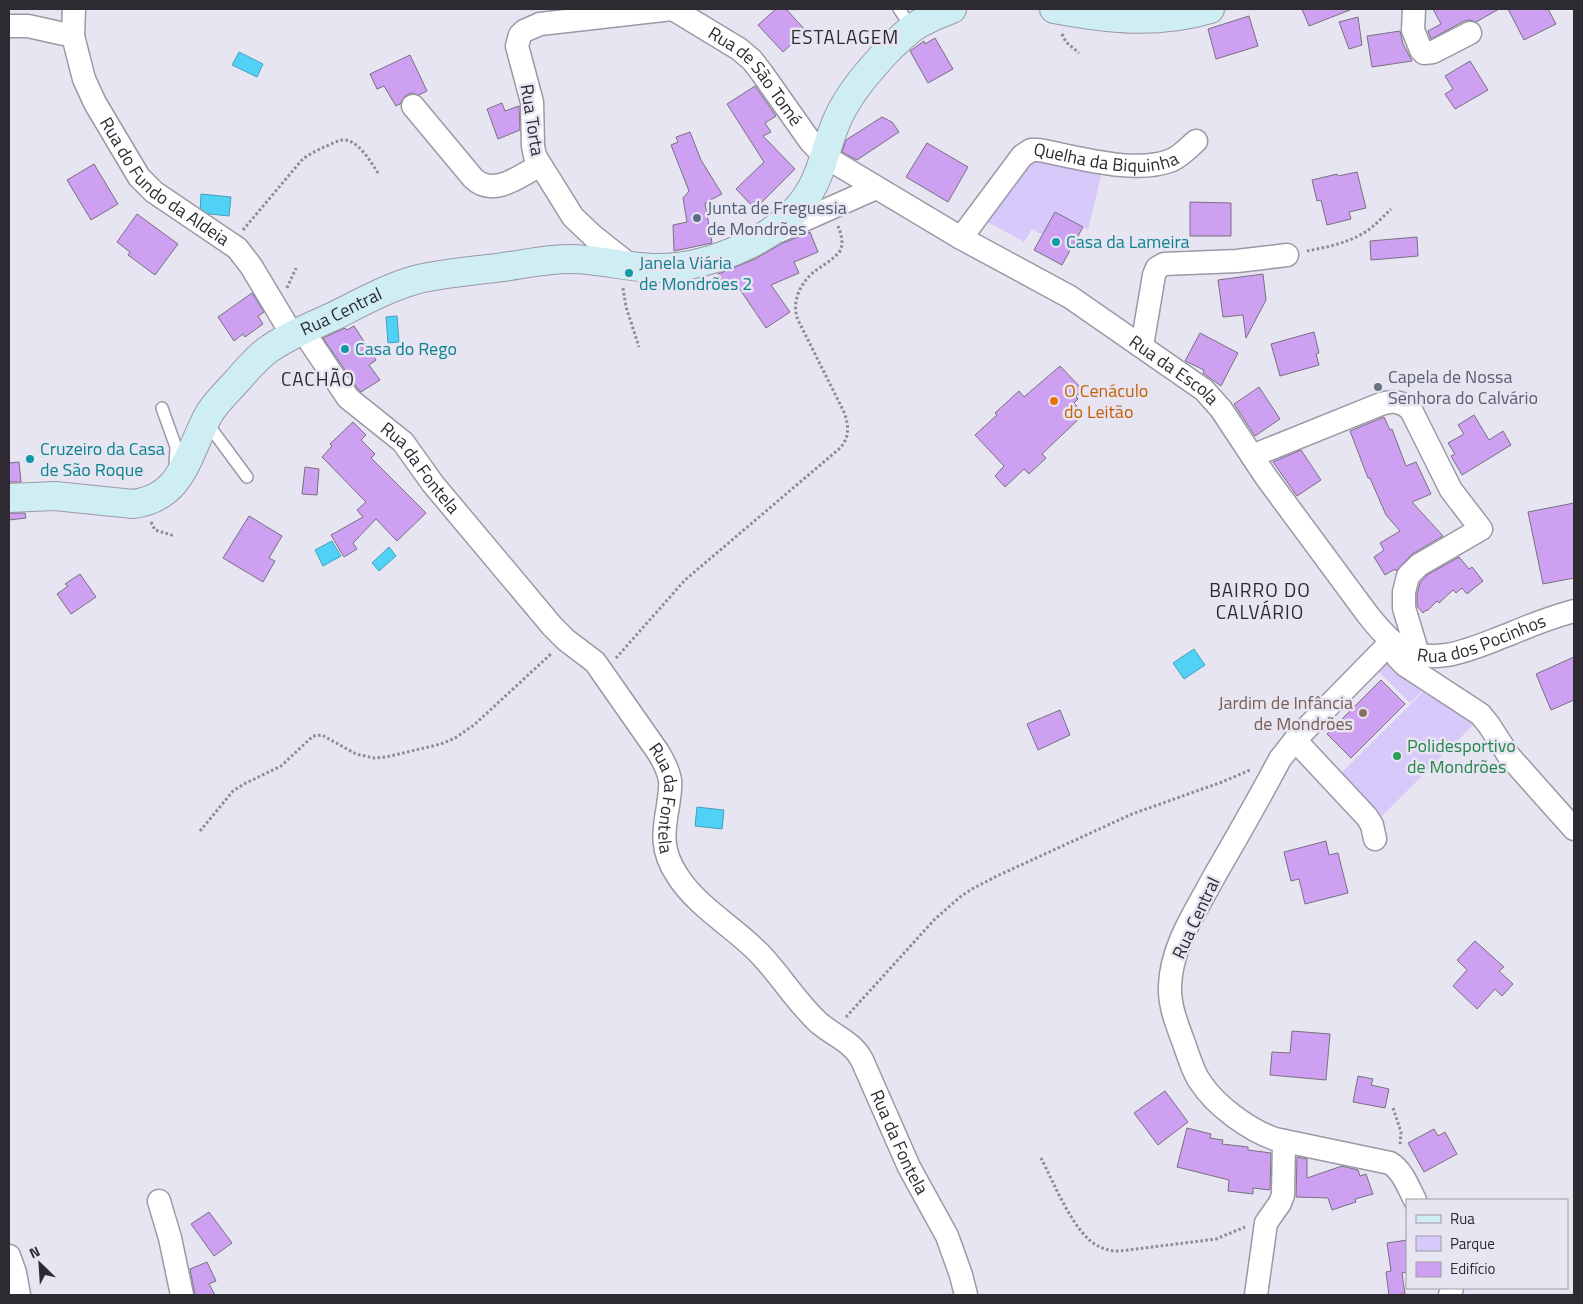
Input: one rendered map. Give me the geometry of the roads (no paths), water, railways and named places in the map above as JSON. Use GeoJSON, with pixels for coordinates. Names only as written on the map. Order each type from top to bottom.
{"type":"FeatureCollection","features":[{"type":"Feature","properties":{"kind":"main road","name":"Rua Central"},"geometry":{"type":"LineString","coordinates":[[9,498],[55,496],[133,504],[157,497],[173,484],[182,471],[206,421],[217,403],[256,360],[269,349],[386,291],[418,280],[553,260],[580,260],[654,268],[688,265],[718,257],[749,244],[776,229],[793,215],[806,200],[815,182],[838,117],[852,92],[900,38],[906,18],[952,9]]}},
{"type":"Feature","properties":{"kind":"main road"},"geometry":{"type":"LineString","coordinates":[[1054,9],[1105,17],[1144,20],[1174,18],[1210,9]]}},
{"type":"Feature","properties":{"kind":"street","name":"Rua do Fundo da Aldeia"},"geometry":{"type":"LineString","coordinates":[[74,9],[73,36],[81,71],[91,95],[138,177],[154,192],[232,244],[242,253],[298,334]]}},
{"type":"Feature","properties":{"kind":"street","name":"Rua de São Tomé"},"geometry":{"type":"LineString","coordinates":[[672,9],[739,49],[752,60],[810,141],[824,156],[876,188]]}},
{"type":"Feature","properties":{"kind":"street","name":"Rua Torta"},"geometry":{"type":"LineString","coordinates":[[625,265],[580,224],[567,209],[535,156],[532,102],[517,46],[520,35],[528,28],[540,24],[672,9]]}},
{"type":"Feature","properties":{"kind":"street"},"geometry":{"type":"LineString","coordinates":[[1414,9],[1413,30],[1424,53],[1433,52],[1470,33]]}},
{"type":"Feature","properties":{"kind":"street"},"geometry":{"type":"LineString","coordinates":[[9,26],[28,26],[73,36]]}},
{"type":"Feature","properties":{"kind":"street"},"geometry":{"type":"LineString","coordinates":[[413,106],[479,183],[487,186],[502,185],[540,165]]}},
{"type":"Feature","properties":{"kind":"street","name":"Quelha da Biquinha"},"geometry":{"type":"LineString","coordinates":[[961,238],[1022,156],[1031,150],[1113,164],[1136,165],[1170,161],[1196,141]]}},
{"type":"Feature","properties":{"kind":"street"},"geometry":{"type":"LineString","coordinates":[[749,244],[876,188]]}},
{"type":"Feature","properties":{"kind":"street","name":"Rua da Escola"},"geometry":{"type":"LineString","coordinates":[[876,188],[961,238],[1070,296],[1196,384],[1210,396],[1364,610],[1392,641]]}},
{"type":"Feature","properties":{"kind":"street"},"geometry":{"type":"LineString","coordinates":[[1142,346],[1154,275],[1160,266],[1237,261],[1287,255]]}},
{"type":"Feature","properties":{"kind":"street","name":"Rua da Fontela"},"geometry":{"type":"LineString","coordinates":[[298,334],[348,398],[403,442],[433,484],[546,619],[566,640],[592,659],[603,674],[666,765],[670,778],[670,790],[664,840],[667,857],[676,876],[700,901],[759,953],[811,1014],[832,1033],[852,1046],[862,1060],[914,1176],[948,1236],[966,1295]]}},
{"type":"Feature","properties":{"kind":"street"},"geometry":{"type":"LineString","coordinates":[[1252,456],[1381,404],[1392,401],[1398,402],[1411,410],[1451,490],[1481,529],[1418,565],[1408,576],[1404,592],[1404,608],[1418,654]]}},
{"type":"Feature","properties":{"kind":"street","name":"Rua dos Pocinhos"},"geometry":{"type":"LineString","coordinates":[[1392,641],[1401,648],[1418,654],[1440,656],[1463,651],[1574,610]]}},
{"type":"Feature","properties":{"kind":"street"},"geometry":{"type":"LineString","coordinates":[[1392,641],[1401,662],[1480,714],[1509,756],[1574,829]]}},
{"type":"Feature","properties":{"kind":"street","name":"Rua Central"},"geometry":{"type":"LineString","coordinates":[[1392,641],[1295,740],[1280,759],[1194,914],[1176,956],[1170,989],[1175,1016],[1192,1066],[1200,1083],[1223,1107],[1250,1127],[1284,1142],[1390,1163],[1404,1177],[1415,1199]]}},
{"type":"Feature","properties":{"kind":"street"},"geometry":{"type":"LineString","coordinates":[[1295,740],[1367,817],[1372,825],[1375,839]]}},
{"type":"Feature","properties":{"kind":"street"},"geometry":{"type":"LineString","coordinates":[[1256,1295],[1266,1223],[1283,1195],[1284,1142]]}},
{"type":"Feature","properties":{"kind":"street"},"geometry":{"type":"LineString","coordinates":[[158,1201],[170,1238],[182,1295]]}},
{"type":"Feature","properties":{"kind":"street"},"geometry":{"type":"LineString","coordinates":[[9,1256],[15,1273],[19,1295]]}},
{"type":"Feature","properties":{"kind":"lane"},"geometry":{"type":"LineString","coordinates":[[162,408],[176,448],[173,484]]}},
{"type":"Feature","properties":{"kind":"lane"},"geometry":{"type":"LineString","coordinates":[[206,421],[247,477]]}},
{"type":"Feature","properties":{"kind":"water"},"geometry":{"type":"Polygon","coordinates":[[[239,52],[263,64],[257,77],[232,65],[239,52]]]}},
{"type":"Feature","properties":{"kind":"water"},"geometry":{"type":"Polygon","coordinates":[[[201,194],[231,197],[229,216],[200,213],[201,194]]]}},
{"type":"Feature","properties":{"kind":"water"},"geometry":{"type":"Polygon","coordinates":[[[397,316],[399,342],[388,343],[386,317],[397,316]]]}},
{"type":"Feature","properties":{"kind":"water"},"geometry":{"type":"Polygon","coordinates":[[[332,541],[341,556],[323,566],[315,550],[332,541]]]}},
{"type":"Feature","properties":{"kind":"water"},"geometry":{"type":"Polygon","coordinates":[[[389,547],[396,556],[379,571],[372,563],[389,547]]]}},
{"type":"Feature","properties":{"kind":"water"},"geometry":{"type":"Polygon","coordinates":[[[1194,649],[1205,665],[1184,679],[1173,663],[1194,649]]]}},
{"type":"Feature","properties":{"kind":"water"},"geometry":{"type":"Polygon","coordinates":[[[697,807],[724,810],[722,829],[695,826],[697,807]]]}},
{"type":"Feature","properties":{"kind":"place","name":"Junta de Freguesia de Mondrões"},"geometry":{"type":"Point","coordinates":[697,218]}},
{"type":"Feature","properties":{"kind":"place","name":"Casa da Lameira"},"geometry":{"type":"Point","coordinates":[1056,242]}},
{"type":"Feature","properties":{"kind":"place","name":"Janela Viária de Mondrões 2"},"geometry":{"type":"Point","coordinates":[629,273]}},
{"type":"Feature","properties":{"kind":"place","name":"Casa do Rego"},"geometry":{"type":"Point","coordinates":[345,349]}},
{"type":"Feature","properties":{"kind":"place","name":"Capela de Nossa Senhora do Calvário"},"geometry":{"type":"Point","coordinates":[1378,387]}},
{"type":"Feature","properties":{"kind":"place","name":"O Cenáculo do Leitão"},"geometry":{"type":"Point","coordinates":[1054,401]}},
{"type":"Feature","properties":{"kind":"place","name":"Cruzeiro da Casa de São Roque"},"geometry":{"type":"Point","coordinates":[30,459]}},
{"type":"Feature","properties":{"kind":"place","name":"Jardim de Infância de Mondrões"},"geometry":{"type":"Point","coordinates":[1363,713]}},
{"type":"Feature","properties":{"kind":"place","name":"Polidesportivo de Mondrões"},"geometry":{"type":"Point","coordinates":[1397,756]}},
{"type":"Feature","properties":{"kind":"district","name":"ESTALAGEM"},"geometry":{"type":"Point","coordinates":[845,37]}},
{"type":"Feature","properties":{"kind":"district","name":"CACHÃO"},"geometry":{"type":"Point","coordinates":[318,379]}},
{"type":"Feature","properties":{"kind":"district","name":"BAIRRO DO CALVÁRIO"},"geometry":{"type":"Point","coordinates":[1260,601]}}]}
